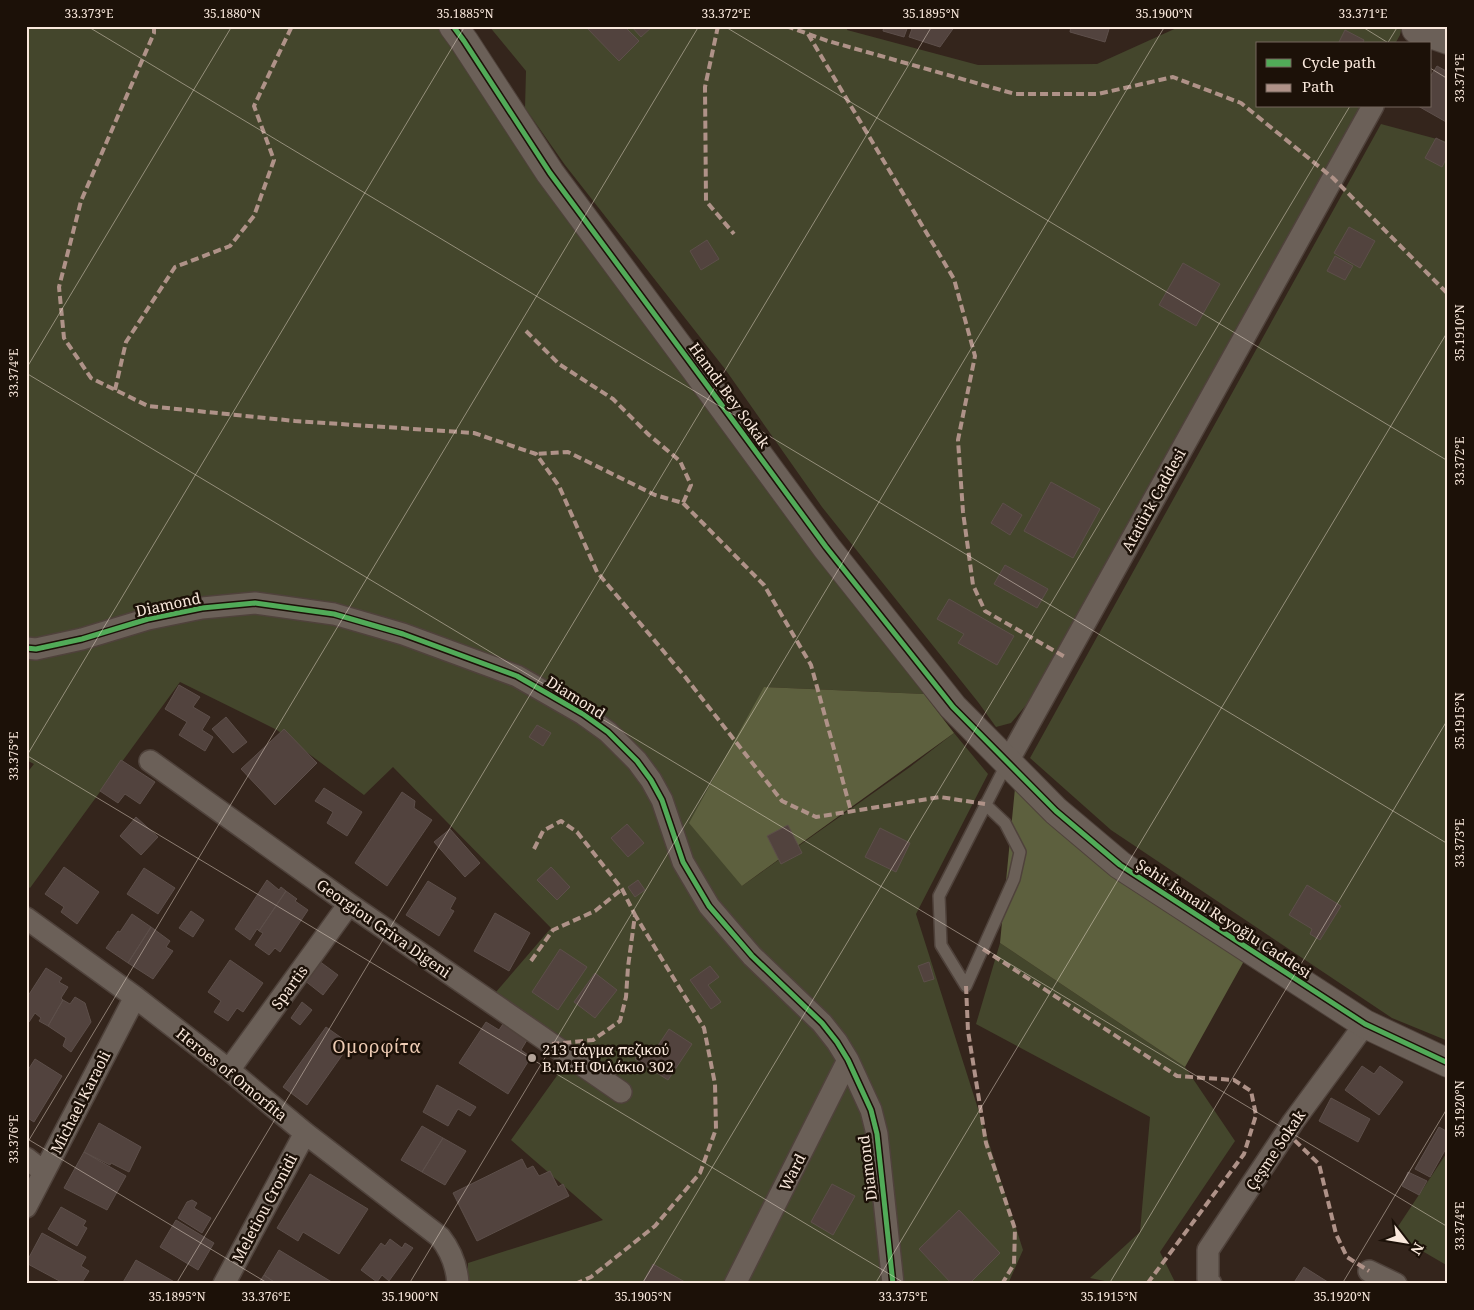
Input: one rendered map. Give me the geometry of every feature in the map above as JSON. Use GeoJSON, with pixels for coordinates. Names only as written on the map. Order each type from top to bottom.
{"type":"FeatureCollection","features":[{"type":"Feature","properties":{"kind":"street","name":"Hamdi Bey Sokak"},"geometry":{"type":"LineString","coordinates":[[453,26],[550,173],[826,548],[953,707],[1007,763]]}},
{"type":"Feature","properties":{"kind":"street"},"geometry":{"type":"LineString","coordinates":[[1413,31],[1448,40]]}},
{"type":"Feature","properties":{"kind":"street","name":"Atatürk Caddesi"},"geometry":{"type":"LineString","coordinates":[[1007,763],[1372,108]]}},
{"type":"Feature","properties":{"kind":"street","name":"Diamond"},"geometry":{"type":"LineString","coordinates":[[26,648],[36,649],[82,639],[148,619],[202,608],[255,603],[334,614],[403,634],[516,676],[583,714],[608,732],[637,761],[651,780],[662,800],[683,862],[709,906],[752,956],[822,1023],[848,1060],[871,1110],[876,1134],[893,1284]]}},
{"type":"Feature","properties":{"kind":"street","name":"Georgiou Griva Digeni"},"geometry":{"type":"LineString","coordinates":[[150,761],[349,904],[621,1092]]}},
{"type":"Feature","properties":{"kind":"street","name":"Şehit İsmail Reyoğlu Caddesi"},"geometry":{"type":"LineString","coordinates":[[1007,763],[1056,811],[1120,865],[1365,1024],[1448,1063]]}},
{"type":"Feature","properties":{"kind":"street","name":"Spartis"},"geometry":{"type":"LineString","coordinates":[[229,1070],[349,904]]}},
{"type":"Feature","properties":{"kind":"street","name":"Heroes of Omorfita"},"geometry":{"type":"LineString","coordinates":[[26,918],[135,997],[229,1070],[305,1133],[435,1232],[450,1252],[457,1273],[458,1284]]}},
{"type":"Feature","properties":{"kind":"street","name":"Michael Karaoli"},"geometry":{"type":"LineString","coordinates":[[26,1207],[135,997]]}},
{"type":"Feature","properties":{"kind":"street","name":"Çeşme Sokak"},"geometry":{"type":"LineString","coordinates":[[1211,1284],[1208,1279],[1208,1250],[1293,1122],[1365,1024]]}},
{"type":"Feature","properties":{"kind":"street","name":"Ward"},"geometry":{"type":"LineString","coordinates":[[736,1284],[848,1060]]}},
{"type":"Feature","properties":{"kind":"street","name":"Meletiou Cronidi"},"geometry":{"type":"LineString","coordinates":[[224,1284],[305,1133]]}},
{"type":"Feature","properties":{"kind":"street"},"geometry":{"type":"LineString","coordinates":[[26,1158],[44,1172]]}},
{"type":"Feature","properties":{"kind":"street"},"geometry":{"type":"LineString","coordinates":[[1369,1271],[1396,1284]]}},
{"type":"Feature","properties":{"kind":"lane","name":"Atatürk Caddesi"},"geometry":{"type":"LineString","coordinates":[[986,804],[1005,823],[1020,852],[1014,879],[966,986],[941,945],[939,896],[986,804],[1007,763]]}},
{"type":"Feature","properties":{"kind":"green space"},"geometry":{"type":"Polygon","coordinates":[[[26,26],[436,26],[459,55],[566,219],[762,482],[924,694],[764,687],[742,886],[910,767],[954,733],[988,774],[916,914],[1023,1250],[1008,1284],[468,1284],[468,1263],[603,1220],[511,1140],[576,1049],[496,992],[551,928],[393,767],[364,795],[277,730],[180,682],[30,888],[26,885],[26,774],[34,764],[26,760],[26,26]]]}},
{"type":"Feature","properties":{"kind":"green space"},"geometry":{"type":"Polygon","coordinates":[[[489,26],[848,26],[847,30],[978,65],[1097,64],[1181,26],[1402,26],[1396,42],[1256,42],[1256,108],[1359,108],[1027,704],[1011,723],[996,727],[822,507],[725,369],[565,165],[525,108],[526,71],[489,26]]]}},
{"type":"Feature","properties":{"kind":"green space"},"geometry":{"type":"Polygon","coordinates":[[[1381,124],[1448,142],[1448,1041],[1392,1018],[1111,830],[1030,758],[1381,124]]]}},
{"type":"Feature","properties":{"kind":"green space"},"geometry":{"type":"Polygon","coordinates":[[[764,687],[924,694],[954,733],[742,886],[689,823],[764,687]]]}},
{"type":"Feature","properties":{"kind":"green space"},"geometry":{"type":"Polygon","coordinates":[[[1015,788],[1244,961],[1185,1067],[1000,943],[1015,788]]]}},
{"type":"Feature","properties":{"kind":"green space"},"geometry":{"type":"Polygon","coordinates":[[[1000,943],[1185,1067],[1235,1141],[1160,1252],[1176,1284],[1119,1284],[1090,1278],[1140,1232],[1150,1117],[976,1024],[1000,943]]]}},
{"type":"Feature","properties":{"kind":"green space"},"geometry":{"type":"Polygon","coordinates":[[[1448,1151],[1448,1266],[1393,1234],[1448,1151]]]}},
{"type":"Feature","properties":{"kind":"building"},"geometry":{"type":"Polygon","coordinates":[[[585,26],[624,26],[639,41],[619,61],[585,26]]]}},
{"type":"Feature","properties":{"kind":"building"},"geometry":{"type":"Polygon","coordinates":[[[631,26],[653,26],[641,37],[631,26]]]}},
{"type":"Feature","properties":{"kind":"building"},"geometry":{"type":"Polygon","coordinates":[[[884,26],[908,26],[904,37],[883,31],[884,26]]]}},
{"type":"Feature","properties":{"kind":"building"},"geometry":{"type":"Polygon","coordinates":[[[913,26],[955,26],[940,47],[909,37],[913,26]]]}},
{"type":"Feature","properties":{"kind":"building"},"geometry":{"type":"Polygon","coordinates":[[[1071,26],[1110,26],[1105,42],[1070,32],[1071,26]]]}},
{"type":"Feature","properties":{"kind":"building"},"geometry":{"type":"Polygon","coordinates":[[[1345,30],[1364,40],[1363,42],[1339,42],[1345,30]]]}},
{"type":"Feature","properties":{"kind":"building"},"geometry":{"type":"Polygon","coordinates":[[[1437,66],[1448,72],[1448,123],[1422,108],[1432,108],[1432,74],[1437,66]]]}},
{"type":"Feature","properties":{"kind":"building"},"geometry":{"type":"Polygon","coordinates":[[[1436,138],[1448,144],[1448,155],[1442,167],[1425,158],[1436,138]]]}},
{"type":"Feature","properties":{"kind":"building"},"geometry":{"type":"Polygon","coordinates":[[[1349,227],[1375,241],[1360,268],[1334,253],[1349,227]]]}},
{"type":"Feature","properties":{"kind":"building"},"geometry":{"type":"Polygon","coordinates":[[[707,240],[719,259],[701,270],[690,251],[707,240]]]}},
{"type":"Feature","properties":{"kind":"building"},"geometry":{"type":"Polygon","coordinates":[[[1335,256],[1353,266],[1345,280],[1327,271],[1335,256]]]}},
{"type":"Feature","properties":{"kind":"building"},"geometry":{"type":"Polygon","coordinates":[[[1183,263],[1220,284],[1196,326],[1159,305],[1183,263]]]}},
{"type":"Feature","properties":{"kind":"building"},"geometry":{"type":"Polygon","coordinates":[[[1051,482],[1100,509],[1073,558],[1024,531],[1051,482]]]}},
{"type":"Feature","properties":{"kind":"building"},"geometry":{"type":"Polygon","coordinates":[[[1003,503],[1022,515],[1010,535],[991,523],[1003,503]]]}},
{"type":"Feature","properties":{"kind":"building"},"geometry":{"type":"Polygon","coordinates":[[[1005,565],[1048,589],[1037,608],[994,584],[1005,565]]]}},
{"type":"Feature","properties":{"kind":"building"},"geometry":{"type":"Polygon","coordinates":[[[949,599],[1014,636],[997,665],[958,643],[964,634],[937,619],[949,599]]]}},
{"type":"Feature","properties":{"kind":"building"},"geometry":{"type":"Polygon","coordinates":[[[179,685],[200,697],[193,707],[210,717],[202,730],[213,737],[205,751],[179,735],[187,722],[165,709],[179,685]]]}},
{"type":"Feature","properties":{"kind":"building"},"geometry":{"type":"Polygon","coordinates":[[[226,717],[247,742],[233,753],[212,729],[226,717]]]}},
{"type":"Feature","properties":{"kind":"building"},"geometry":{"type":"Polygon","coordinates":[[[537,725],[551,733],[543,746],[529,737],[537,725]]]}},
{"type":"Feature","properties":{"kind":"building"},"geometry":{"type":"Polygon","coordinates":[[[284,729],[317,763],[275,805],[241,769],[284,729]]]}},
{"type":"Feature","properties":{"kind":"building"},"geometry":{"type":"Polygon","coordinates":[[[121,760],[155,782],[140,804],[125,794],[118,803],[100,791],[121,760]]]}},
{"type":"Feature","properties":{"kind":"building"},"geometry":{"type":"Polygon","coordinates":[[[324,788],[362,812],[347,836],[327,823],[333,812],[315,801],[324,788]]]}},
{"type":"Feature","properties":{"kind":"building"},"geometry":{"type":"Polygon","coordinates":[[[402,792],[415,801],[414,808],[432,820],[387,886],[355,863],[402,792]]]}},
{"type":"Feature","properties":{"kind":"building"},"geometry":{"type":"Polygon","coordinates":[[[136,817],[158,837],[141,855],[120,836],[136,817]]]}},
{"type":"Feature","properties":{"kind":"building"},"geometry":{"type":"Polygon","coordinates":[[[627,824],[644,843],[628,857],[611,838],[627,824]]]}},
{"type":"Feature","properties":{"kind":"building"},"geometry":{"type":"Polygon","coordinates":[[[788,825],[802,853],[781,864],[767,836],[788,825]]]}},
{"type":"Feature","properties":{"kind":"building"},"geometry":{"type":"Polygon","coordinates":[[[880,828],[910,843],[896,872],[865,857],[880,828]]]}},
{"type":"Feature","properties":{"kind":"building"},"geometry":{"type":"Polygon","coordinates":[[[450,829],[480,863],[465,877],[434,842],[450,829]]]}},
{"type":"Feature","properties":{"kind":"building"},"geometry":{"type":"Polygon","coordinates":[[[64,867],[99,892],[77,924],[61,912],[64,907],[45,894],[64,867]]]}},
{"type":"Feature","properties":{"kind":"building"},"geometry":{"type":"Polygon","coordinates":[[[551,867],[570,887],[557,900],[537,880],[551,867]]]}},
{"type":"Feature","properties":{"kind":"building"},"geometry":{"type":"Polygon","coordinates":[[[144,868],[175,888],[158,914],[127,894],[144,868]]]}},
{"type":"Feature","properties":{"kind":"building"},"geometry":{"type":"Polygon","coordinates":[[[267,880],[279,890],[281,887],[286,891],[259,931],[257,929],[250,940],[235,929],[267,880]]]}},
{"type":"Feature","properties":{"kind":"building"},"geometry":{"type":"Polygon","coordinates":[[[638,880],[645,890],[635,897],[628,887],[638,880]]]}},
{"type":"Feature","properties":{"kind":"building"},"geometry":{"type":"Polygon","coordinates":[[[428,881],[456,898],[450,909],[454,911],[439,936],[406,915],[428,881]]]}},
{"type":"Feature","properties":{"kind":"building"},"geometry":{"type":"Polygon","coordinates":[[[1307,885],[1341,906],[1320,940],[1310,934],[1312,929],[1289,915],[1307,885]]]}},
{"type":"Feature","properties":{"kind":"building"},"geometry":{"type":"Polygon","coordinates":[[[286,891],[297,899],[295,901],[308,910],[280,952],[275,948],[269,955],[255,945],[263,933],[259,931],[286,891]]]}},
{"type":"Feature","properties":{"kind":"building"},"geometry":{"type":"Polygon","coordinates":[[[191,911],[204,920],[193,937],[179,928],[191,911]]]}},
{"type":"Feature","properties":{"kind":"building"},"geometry":{"type":"Polygon","coordinates":[[[495,913],[530,933],[509,971],[474,951],[495,913]]]}},
{"type":"Feature","properties":{"kind":"building"},"geometry":{"type":"Polygon","coordinates":[[[132,914],[151,927],[128,963],[106,948],[132,914]]]}},
{"type":"Feature","properties":{"kind":"building"},"geometry":{"type":"Polygon","coordinates":[[[151,927],[170,941],[166,947],[173,951],[153,979],[128,963],[151,927]]]}},
{"type":"Feature","properties":{"kind":"building"},"geometry":{"type":"Polygon","coordinates":[[[560,949],[587,967],[558,1010],[532,992],[560,949]]]}},
{"type":"Feature","properties":{"kind":"building"},"geometry":{"type":"Polygon","coordinates":[[[230,960],[263,983],[243,1012],[237,1008],[228,1021],[214,1012],[221,1001],[208,992],[230,960]]]}},
{"type":"Feature","properties":{"kind":"building"},"geometry":{"type":"Polygon","coordinates":[[[319,961],[338,975],[323,995],[304,980],[319,961]]]}},
{"type":"Feature","properties":{"kind":"building"},"geometry":{"type":"Polygon","coordinates":[[[929,962],[934,979],[924,982],[918,966],[929,962]]]}},
{"type":"Feature","properties":{"kind":"building"},"geometry":{"type":"Polygon","coordinates":[[[710,966],[719,977],[708,985],[721,1002],[711,1009],[690,980],[710,966]]]}},
{"type":"Feature","properties":{"kind":"building"},"geometry":{"type":"Polygon","coordinates":[[[46,968],[62,978],[59,982],[68,987],[48,1026],[39,1021],[41,1018],[35,1013],[29,1022],[26,1021],[26,999],[46,968]]]}},
{"type":"Feature","properties":{"kind":"building"},"geometry":{"type":"Polygon","coordinates":[[[595,973],[617,990],[595,1018],[574,1002],[595,973]]]}},
{"type":"Feature","properties":{"kind":"building"},"geometry":{"type":"Polygon","coordinates":[[[75,997],[85,1003],[91,1022],[71,1052],[63,1046],[66,1038],[48,1026],[63,1000],[70,1004],[75,997]]]}},
{"type":"Feature","properties":{"kind":"building"},"geometry":{"type":"Polygon","coordinates":[[[302,1002],[312,1010],[300,1025],[291,1018],[302,1002]]]}},
{"type":"Feature","properties":{"kind":"building"},"geometry":{"type":"Polygon","coordinates":[[[486,1022],[499,1030],[503,1024],[527,1040],[521,1050],[531,1057],[508,1094],[459,1063],[486,1022]]]}},
{"type":"Feature","properties":{"kind":"building"},"geometry":{"type":"Polygon","coordinates":[[[326,1027],[350,1044],[307,1105],[283,1087],[326,1027]]]}},
{"type":"Feature","properties":{"kind":"building"},"geometry":{"type":"Polygon","coordinates":[[[669,1029],[692,1044],[668,1080],[635,1059],[643,1046],[653,1053],[669,1029]]]}},
{"type":"Feature","properties":{"kind":"building"},"geometry":{"type":"Polygon","coordinates":[[[35,1059],[62,1076],[34,1122],[26,1117],[26,1073],[35,1059]]]}},
{"type":"Feature","properties":{"kind":"building"},"geometry":{"type":"Polygon","coordinates":[[[1362,1066],[1374,1074],[1380,1066],[1403,1082],[1379,1115],[1345,1090],[1362,1066]]]}},
{"type":"Feature","properties":{"kind":"building"},"geometry":{"type":"Polygon","coordinates":[[[437,1085],[476,1107],[470,1116],[458,1109],[448,1126],[423,1112],[437,1085]]]}},
{"type":"Feature","properties":{"kind":"building"},"geometry":{"type":"Polygon","coordinates":[[[1331,1098],[1370,1119],[1358,1142],[1319,1121],[1331,1098]]]}},
{"type":"Feature","properties":{"kind":"building"},"geometry":{"type":"Polygon","coordinates":[[[99,1123],[141,1147],[129,1172],[84,1152],[99,1123]]]}},
{"type":"Feature","properties":{"kind":"building"},"geometry":{"type":"Polygon","coordinates":[[[422,1126],[443,1138],[422,1172],[401,1160],[422,1126]]]}},
{"type":"Feature","properties":{"kind":"building"},"geometry":{"type":"Polygon","coordinates":[[[1439,1127],[1448,1132],[1448,1145],[1430,1177],[1415,1169],[1439,1127]]]}},
{"type":"Feature","properties":{"kind":"building"},"geometry":{"type":"Polygon","coordinates":[[[443,1138],[466,1151],[445,1185],[422,1172],[443,1138]]]}},
{"type":"Feature","properties":{"kind":"building"},"geometry":{"type":"Polygon","coordinates":[[[84,1152],[126,1176],[107,1210],[64,1188],[84,1152]]]}},
{"type":"Feature","properties":{"kind":"building"},"geometry":{"type":"Polygon","coordinates":[[[522,1159],[527,1169],[533,1166],[539,1176],[550,1171],[558,1187],[563,1184],[569,1196],[477,1241],[453,1193],[522,1159]]]}},
{"type":"Feature","properties":{"kind":"building"},"geometry":{"type":"Polygon","coordinates":[[[1408,1172],[1427,1181],[1419,1195],[1402,1186],[1408,1172]]]}},
{"type":"Feature","properties":{"kind":"building"},"geometry":{"type":"Polygon","coordinates":[[[310,1174],[368,1209],[339,1254],[303,1232],[298,1241],[277,1228],[310,1174]]]}},
{"type":"Feature","properties":{"kind":"building"},"geometry":{"type":"Polygon","coordinates":[[[832,1184],[855,1196],[833,1235],[811,1222],[832,1184]]]}},
{"type":"Feature","properties":{"kind":"building"},"geometry":{"type":"Polygon","coordinates":[[[192,1200],[197,1203],[194,1208],[211,1218],[202,1233],[178,1218],[187,1202],[192,1200]]]}},
{"type":"Feature","properties":{"kind":"building"},"geometry":{"type":"Polygon","coordinates":[[[61,1207],[86,1221],[83,1226],[87,1228],[77,1246],[48,1229],[61,1207]]]}},
{"type":"Feature","properties":{"kind":"building"},"geometry":{"type":"Polygon","coordinates":[[[959,1210],[1000,1253],[969,1284],[952,1284],[919,1249],[959,1210]]]}},
{"type":"Feature","properties":{"kind":"building"},"geometry":{"type":"Polygon","coordinates":[[[176,1220],[214,1243],[198,1270],[160,1247],[176,1220]]]}},
{"type":"Feature","properties":{"kind":"building"},"geometry":{"type":"Polygon","coordinates":[[[42,1233],[86,1257],[81,1266],[89,1271],[81,1284],[65,1284],[26,1263],[42,1233]]]}},
{"type":"Feature","properties":{"kind":"building"},"geometry":{"type":"Polygon","coordinates":[[[390,1239],[402,1248],[405,1243],[413,1248],[389,1281],[382,1275],[377,1282],[361,1270],[381,1243],[385,1246],[390,1239]]]}},
{"type":"Feature","properties":{"kind":"building"},"geometry":{"type":"Polygon","coordinates":[[[279,1250],[335,1284],[277,1284],[264,1275],[279,1250]]]}},
{"type":"Feature","properties":{"kind":"building"},"geometry":{"type":"Polygon","coordinates":[[[136,1260],[178,1284],[122,1284],[136,1260]]]}},
{"type":"Feature","properties":{"kind":"building"},"geometry":{"type":"Polygon","coordinates":[[[653,1264],[685,1282],[684,1284],[642,1284],[653,1264]]]}},
{"type":"Feature","properties":{"kind":"building"},"geometry":{"type":"Polygon","coordinates":[[[1304,1267],[1331,1284],[1293,1284],[1304,1267]]]}},
{"type":"Feature","properties":{"kind":"building"},"geometry":{"type":"Polygon","coordinates":[[[264,1275],[277,1284],[258,1284],[264,1275]]]}},
{"type":"Feature","properties":{"kind":"marked path"},"geometry":{"type":"LineString","coordinates":[[154,26],[154,33],[81,201],[59,287],[64,338],[91,378],[148,406],[295,421],[474,433],[536,454],[559,486],[597,572],[686,678],[782,801],[816,817],[940,797],[985,804]]}},
{"type":"Feature","properties":{"kind":"marked path"},"geometry":{"type":"LineString","coordinates":[[115,390],[126,342],[175,267],[230,246],[254,216],[274,160],[254,106],[292,26]]}},
{"type":"Feature","properties":{"kind":"marked path"},"geometry":{"type":"LineString","coordinates":[[718,26],[705,87],[706,201],[734,234]]}},
{"type":"Feature","properties":{"kind":"marked path"},"geometry":{"type":"LineString","coordinates":[[786,26],[828,41],[1015,94],[1098,94],[1173,77],[1241,103],[1333,178],[1448,294]]}},
{"type":"Feature","properties":{"kind":"marked path"},"geometry":{"type":"LineString","coordinates":[[808,34],[954,279],[975,356],[958,440],[963,512],[973,585],[985,611],[1065,657]]}},
{"type":"Feature","properties":{"kind":"marked path"},"geometry":{"type":"LineString","coordinates":[[526,331],[559,364],[613,399],[649,435],[680,461],[691,485],[683,503],[655,495],[568,452],[536,454]]}},
{"type":"Feature","properties":{"kind":"marked path"},"geometry":{"type":"LineString","coordinates":[[683,503],[764,585],[811,665],[851,811]]}},
{"type":"Feature","properties":{"kind":"marked path"},"geometry":{"type":"LineString","coordinates":[[534,849],[543,831],[561,821],[577,832],[622,889],[635,915],[626,997],[620,1021],[593,1040],[552,1044]]}},
{"type":"Feature","properties":{"kind":"marked path"},"geometry":{"type":"LineString","coordinates":[[531,961],[553,930],[595,911],[622,889]]}},
{"type":"Feature","properties":{"kind":"marked path"},"geometry":{"type":"LineString","coordinates":[[575,1284],[591,1277],[655,1226],[700,1173],[716,1129],[715,1084],[704,1028],[635,915]]}},
{"type":"Feature","properties":{"kind":"marked path"},"geometry":{"type":"LineString","coordinates":[[983,949],[1177,1076],[1234,1080],[1251,1091],[1256,1115],[1244,1154],[1147,1284]]}},
{"type":"Feature","properties":{"kind":"marked path"},"geometry":{"type":"LineString","coordinates":[[966,986],[968,1031],[986,1143],[1015,1229],[1014,1264],[1002,1284]]}},
{"type":"Feature","properties":{"kind":"marked path"},"geometry":{"type":"LineString","coordinates":[[1286,1132],[1319,1164],[1336,1234],[1347,1257],[1369,1271]]}},
{"type":"Feature","properties":{"kind":"cycle path"},"geometry":{"type":"LineString","coordinates":[[453,26],[550,173],[826,547],[953,707],[1056,811],[1120,865],[1365,1024],[1448,1063]]}},
{"type":"Feature","properties":{"kind":"cycle path"},"geometry":{"type":"LineString","coordinates":[[26,648],[36,649],[82,639],[148,619],[202,608],[255,603],[334,614],[403,634],[517,676],[583,714],[608,732],[637,761],[651,780],[662,800],[683,862],[709,906],[752,956],[822,1023],[848,1060],[871,1110],[877,1134],[893,1284]]}},
{"type":"Feature","properties":{"kind":"place","name":"213 τάγμα πεζικού B.M.H Φιλάκιο 302"},"geometry":{"type":"Point","coordinates":[532,1058]}},
{"type":"Feature","properties":{"kind":"district","name":"Ομορφίτα"},"geometry":{"type":"Point","coordinates":[377,1046]}}]}
